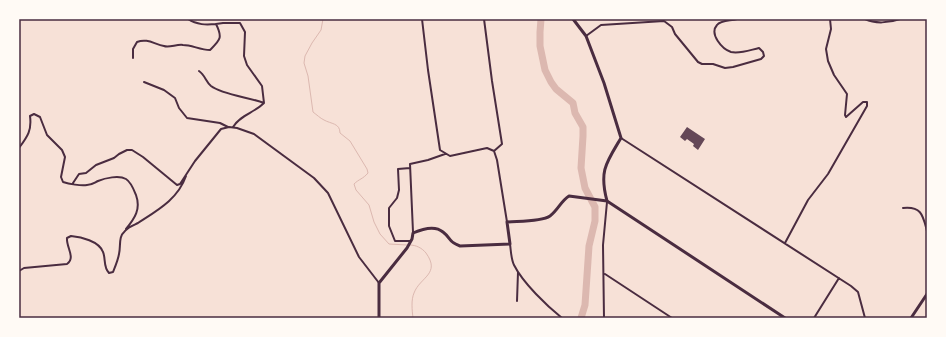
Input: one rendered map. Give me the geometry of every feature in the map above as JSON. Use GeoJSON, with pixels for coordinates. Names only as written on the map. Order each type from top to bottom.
{"type":"FeatureCollection","features":[{"type":"Feature","properties":{"kind":"main road"},"geometry":{"type":"LineString","coordinates":[[573,19],[586,36],[604,83],[621,138],[604,167],[603,178],[607,201]]}},
{"type":"Feature","properties":{"kind":"main road"},"geometry":{"type":"LineString","coordinates":[[379,318],[379,283],[407,248],[413,234],[424,229],[435,229],[443,232],[453,244],[460,246],[510,244],[507,222],[544,218],[551,215],[564,199],[569,196],[607,201],[785,318]]}},
{"type":"Feature","properties":{"kind":"main road"},"geometry":{"type":"LineString","coordinates":[[911,318],[927,294]]}},
{"type":"Feature","properties":{"kind":"street"},"geometry":{"type":"LineString","coordinates":[[188,19],[195,24],[208,25],[222,22],[236,23],[242,26],[245,32],[244,56],[247,65],[262,86],[264,103]]}},
{"type":"Feature","properties":{"kind":"street"},"geometry":{"type":"LineString","coordinates":[[422,19],[437,137],[440,150],[450,156],[487,148],[494,151],[497,160],[507,222]]}},
{"type":"Feature","properties":{"kind":"street"},"geometry":{"type":"LineString","coordinates":[[484,19],[502,144],[494,151]]}},
{"type":"Feature","properties":{"kind":"street"},"geometry":{"type":"LineString","coordinates":[[586,36],[601,25],[644,20],[664,21],[668,23],[698,62],[702,64],[713,64],[725,68],[761,59],[764,56],[763,52],[759,48],[732,52],[723,47],[718,41],[714,31],[716,26],[720,23],[737,19]]}},
{"type":"Feature","properties":{"kind":"street"},"geometry":{"type":"LineString","coordinates":[[785,243],[808,200],[828,174],[867,106],[867,102],[863,102],[846,117],[845,115],[847,94],[834,75],[828,61],[826,49],[832,29],[830,19]]}},
{"type":"Feature","properties":{"kind":"street"},"geometry":{"type":"LineString","coordinates":[[865,19],[875,22],[894,21],[900,19]]}},
{"type":"Feature","properties":{"kind":"street"},"geometry":{"type":"LineString","coordinates":[[133,58],[133,49],[137,42],[142,40],[166,47],[185,44],[204,50],[210,50],[219,40],[221,32],[216,24]]}},
{"type":"Feature","properties":{"kind":"street"},"geometry":{"type":"LineString","coordinates":[[199,71],[210,85],[219,91],[254,99],[264,103]]}},
{"type":"Feature","properties":{"kind":"street"},"geometry":{"type":"LineString","coordinates":[[144,82],[164,90],[175,98],[179,108],[187,118],[220,123],[229,127]]}},
{"type":"Feature","properties":{"kind":"street"},"geometry":{"type":"LineString","coordinates":[[233,127],[235,123],[244,115],[257,110],[264,103]]}},
{"type":"Feature","properties":{"kind":"street"},"geometry":{"type":"LineString","coordinates":[[19,148],[29,134],[31,122],[30,116],[34,114],[40,117],[47,135],[62,150],[65,157],[61,177],[63,182],[82,186],[93,184],[107,178],[126,179],[134,192],[138,206],[137,213],[121,236],[120,254],[112,273],[108,273],[106,270],[104,252],[97,245],[80,237],[71,236],[67,238],[66,244],[71,253],[71,260],[69,263],[24,268],[19,272]]}},
{"type":"Feature","properties":{"kind":"street"},"geometry":{"type":"LineString","coordinates":[[73,183],[79,174],[86,173],[96,165],[114,158],[127,150],[132,150],[143,157],[177,185],[180,184],[195,161],[221,129],[233,127],[254,134],[314,178],[328,193],[359,257],[379,283]]}},
{"type":"Feature","properties":{"kind":"street"},"geometry":{"type":"LineString","coordinates":[[621,138],[852,286],[858,292],[865,318]]}},
{"type":"Feature","properties":{"kind":"street"},"geometry":{"type":"LineString","coordinates":[[413,234],[410,164],[445,154]]}},
{"type":"Feature","properties":{"kind":"street"},"geometry":{"type":"LineString","coordinates":[[410,168],[398,170],[399,190],[397,198],[389,208],[389,226],[395,241],[410,242]]}},
{"type":"Feature","properties":{"kind":"street"},"geometry":{"type":"LineString","coordinates":[[125,230],[160,209],[168,202],[180,189],[187,173]]}},
{"type":"Feature","properties":{"kind":"street"},"geometry":{"type":"LineString","coordinates":[[604,318],[603,244],[607,201]]}},
{"type":"Feature","properties":{"kind":"street"},"geometry":{"type":"LineString","coordinates":[[903,208],[910,207],[920,211],[927,231]]}},
{"type":"Feature","properties":{"kind":"street"},"geometry":{"type":"LineString","coordinates":[[510,244],[512,260],[518,271],[545,303],[562,318]]}},
{"type":"Feature","properties":{"kind":"street"},"geometry":{"type":"LineString","coordinates":[[517,301],[518,271]]}},
{"type":"Feature","properties":{"kind":"street"},"geometry":{"type":"LineString","coordinates":[[604,273],[672,318]]}},
{"type":"Feature","properties":{"kind":"street"},"geometry":{"type":"LineString","coordinates":[[814,318],[839,278]]}},
{"type":"Feature","properties":{"kind":"building"},"geometry":{"type":"Polygon","coordinates":[[[687,127],[705,139],[698,150],[693,146],[694,144],[687,139],[685,141],[680,137],[687,127]]]}},
{"type":"Feature","properties":{"kind":"waterway"},"geometry":{"type":"LineString","coordinates":[[323,19],[321,30],[305,56],[304,63],[308,76],[313,112],[338,127],[340,133],[350,141],[367,169],[368,173],[354,184],[356,190],[369,205],[374,222],[380,234],[389,244],[407,245]]}},
{"type":"Feature","properties":{"kind":"waterway"},"geometry":{"type":"LineString","coordinates":[[541,19],[540,46],[545,70],[556,89],[573,103],[575,113],[583,127],[581,168],[585,188],[595,207],[595,221],[589,246],[585,305],[581,318]]}},
{"type":"Feature","properties":{"kind":"waterway"},"geometry":{"type":"LineString","coordinates":[[410,245],[421,248],[430,260],[431,266],[428,275],[414,293],[412,302],[413,318]]}}]}
